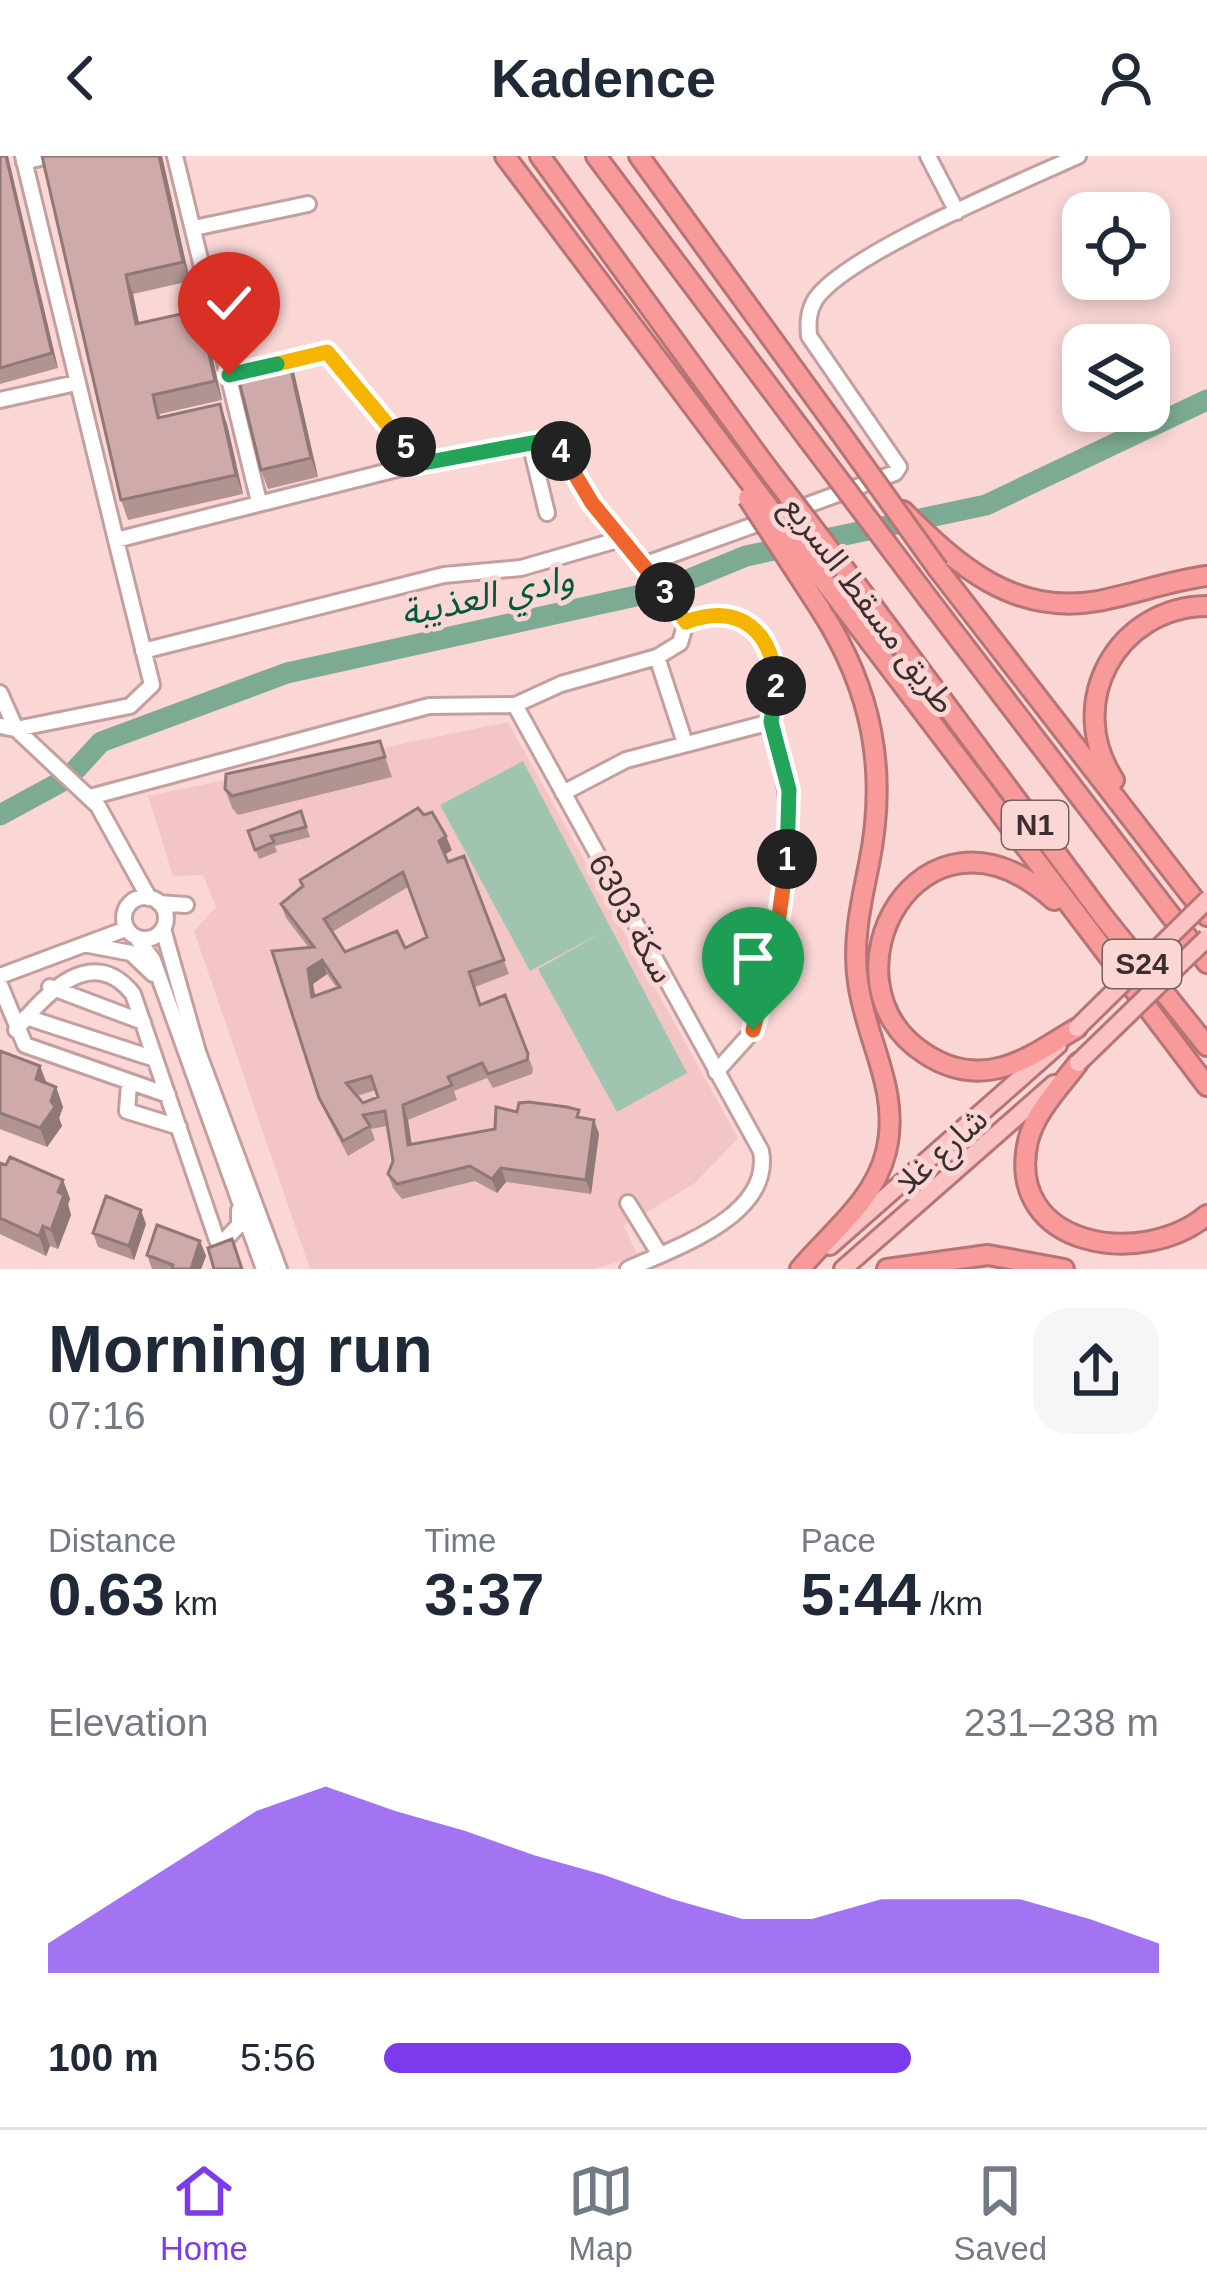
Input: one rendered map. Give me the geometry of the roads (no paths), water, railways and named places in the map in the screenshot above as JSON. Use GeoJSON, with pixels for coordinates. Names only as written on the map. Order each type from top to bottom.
{"type":"FeatureCollection","features":[{"type":"Feature","properties":{"kind":"highway"},"geometry":{"type":"LineString","coordinates":[[505,156],[736,471],[1207,1086]]}},
{"type":"Feature","properties":{"kind":"highway","name":"طريق مسقط السريع"},"geometry":{"type":"LineString","coordinates":[[540,156],[761,460],[1102,915],[1207,1046]]}},
{"type":"Feature","properties":{"kind":"highway","name":"طريق مسقط السريع"},"geometry":{"type":"LineString","coordinates":[[596,156],[1207,963]]}},
{"type":"Feature","properties":{"kind":"highway"},"geometry":{"type":"LineString","coordinates":[[639,156],[882,491],[946,565],[1207,916]]}},
{"type":"Feature","properties":{"kind":"highway"},"geometry":{"type":"LineString","coordinates":[[736,471],[855,668],[874,735],[876,824],[859,910],[857,980],[891,1108],[885,1156],[869,1190],[801,1269]]}},
{"type":"Feature","properties":{"kind":"highway"},"geometry":{"type":"LineString","coordinates":[[946,565],[1000,590],[1060,603],[1092,602],[1207,576]]}},
{"type":"Feature","properties":{"kind":"highway"},"geometry":{"type":"LineString","coordinates":[[1175,875],[1108,771],[1095,739],[1093,705],[1110,658],[1136,630],[1172,610],[1207,606]]}},
{"type":"Feature","properties":{"kind":"highway"},"geometry":{"type":"LineString","coordinates":[[1077,1028],[1003,1067],[946,1066],[905,1038],[887,1011],[880,977],[881,942],[891,915],[913,886],[956,863],[987,861],[1040,888],[1096,946]]}},
{"type":"Feature","properties":{"kind":"highway"},"geometry":{"type":"LineString","coordinates":[[1180,1052],[1207,1097]]}},
{"type":"Feature","properties":{"kind":"highway"},"geometry":{"type":"LineString","coordinates":[[1078,1063],[1028,1139],[1028,1178],[1047,1222],[1080,1249],[1132,1258],[1169,1248],[1207,1215]]}},
{"type":"Feature","properties":{"kind":"highway"},"geometry":{"type":"LineString","coordinates":[[886,1269],[970,1255],[1064,1269]]}},
{"type":"Feature","properties":{"kind":"main road","name":"S24"},"geometry":{"type":"LineString","coordinates":[[1077,1028],[1207,900]]}},
{"type":"Feature","properties":{"kind":"main road","name":"S24"},"geometry":{"type":"LineString","coordinates":[[1078,1063],[1207,938]]}},
{"type":"Feature","properties":{"kind":"main road","name":"شارع غلا"},"geometry":{"type":"LineString","coordinates":[[801,1269],[1077,1028]]}},
{"type":"Feature","properties":{"kind":"main road","name":"شارع غلا"},"geometry":{"type":"LineString","coordinates":[[843,1269],[1078,1063]]}},
{"type":"Feature","properties":{"kind":"street"},"geometry":{"type":"LineString","coordinates":[[8,728],[130,706],[152,686],[23,159],[48,156]]}},
{"type":"Feature","properties":{"kind":"street"},"geometry":{"type":"LineString","coordinates":[[175,156],[259,502]]}},
{"type":"Feature","properties":{"kind":"street"},"geometry":{"type":"LineString","coordinates":[[928,156],[956,212]]}},
{"type":"Feature","properties":{"kind":"street"},"geometry":{"type":"LineString","coordinates":[[643,565],[895,473],[895,459],[809,336],[811,308],[826,288],[853,269],[956,212],[1078,156]]}},
{"type":"Feature","properties":{"kind":"street"},"geometry":{"type":"LineString","coordinates":[[194,228],[308,204]]}},
{"type":"Feature","properties":{"kind":"street"},"geometry":{"type":"LineString","coordinates":[[229,375],[327,352],[404,442],[413,465]]}},
{"type":"Feature","properties":{"kind":"street"},"geometry":{"type":"LineString","coordinates":[[0,400],[76,383]]}},
{"type":"Feature","properties":{"kind":"street"},"geometry":{"type":"LineString","coordinates":[[90,797],[429,706],[515,705],[562,684],[657,656],[685,639],[686,622],[553,439],[413,465],[116,540]]}},
{"type":"Feature","properties":{"kind":"street"},"geometry":{"type":"LineString","coordinates":[[530,442],[547,514]]}},
{"type":"Feature","properties":{"kind":"street"},"geometry":{"type":"LineString","coordinates":[[143,651],[444,575],[521,568],[621,538]]}},
{"type":"Feature","properties":{"kind":"street"},"geometry":{"type":"LineString","coordinates":[[686,622],[724,614],[746,619],[760,631],[776,676],[777,704],[771,722],[789,790],[787,875],[753,1030],[716,1072]]}},
{"type":"Feature","properties":{"kind":"street"},"geometry":{"type":"LineString","coordinates":[[657,656],[686,743]]}},
{"type":"Feature","properties":{"kind":"street"},"geometry":{"type":"LineString","coordinates":[[1,697],[8,728],[90,797],[154,901],[198,1052],[278,1269]]}},
{"type":"Feature","properties":{"kind":"street","name":"سكة 6303"},"geometry":{"type":"LineString","coordinates":[[515,705],[761,1151],[760,1180],[743,1206],[628,1269]]}},
{"type":"Feature","properties":{"kind":"street"},"geometry":{"type":"LineString","coordinates":[[563,793],[626,760],[771,722]]}},
{"type":"Feature","properties":{"kind":"street"},"geometry":{"type":"LineString","coordinates":[[129,864],[131,933],[149,951],[164,988],[264,1269]]}},
{"type":"Feature","properties":{"kind":"street"},"geometry":{"type":"LineString","coordinates":[[0,976],[72,948],[131,933],[154,937],[186,905],[154,901],[128,906],[72,948]]}},
{"type":"Feature","properties":{"kind":"street"},"geometry":{"type":"LineString","coordinates":[[72,948],[119,948],[143,962],[164,988]]}},
{"type":"Feature","properties":{"kind":"street"},"geometry":{"type":"LineString","coordinates":[[21,1024],[50,987],[81,974],[106,974],[124,982],[217,1240]]}},
{"type":"Feature","properties":{"kind":"street"},"geometry":{"type":"LineString","coordinates":[[0,986],[21,1024],[25,1046],[168,1095]]}},
{"type":"Feature","properties":{"kind":"street"},"geometry":{"type":"LineString","coordinates":[[50,987],[142,1022]]}},
{"type":"Feature","properties":{"kind":"street"},"geometry":{"type":"LineString","coordinates":[[21,1024],[155,1059]]}},
{"type":"Feature","properties":{"kind":"street"},"geometry":{"type":"LineString","coordinates":[[129,1084],[127,1111],[178,1127]]}},
{"type":"Feature","properties":{"kind":"street"},"geometry":{"type":"LineString","coordinates":[[238,1202],[239,1225],[225,1240],[242,1240],[258,1252]]}},
{"type":"Feature","properties":{"kind":"street"},"geometry":{"type":"LineString","coordinates":[[628,1203],[660,1255]]}},
{"type":"Feature","properties":{"kind":"waterway","name":"وادي العذيبة"},"geometry":{"type":"LineString","coordinates":[[0,815],[68,778],[101,742],[287,673],[663,590],[746,556],[986,505],[1207,400]]}}]}
